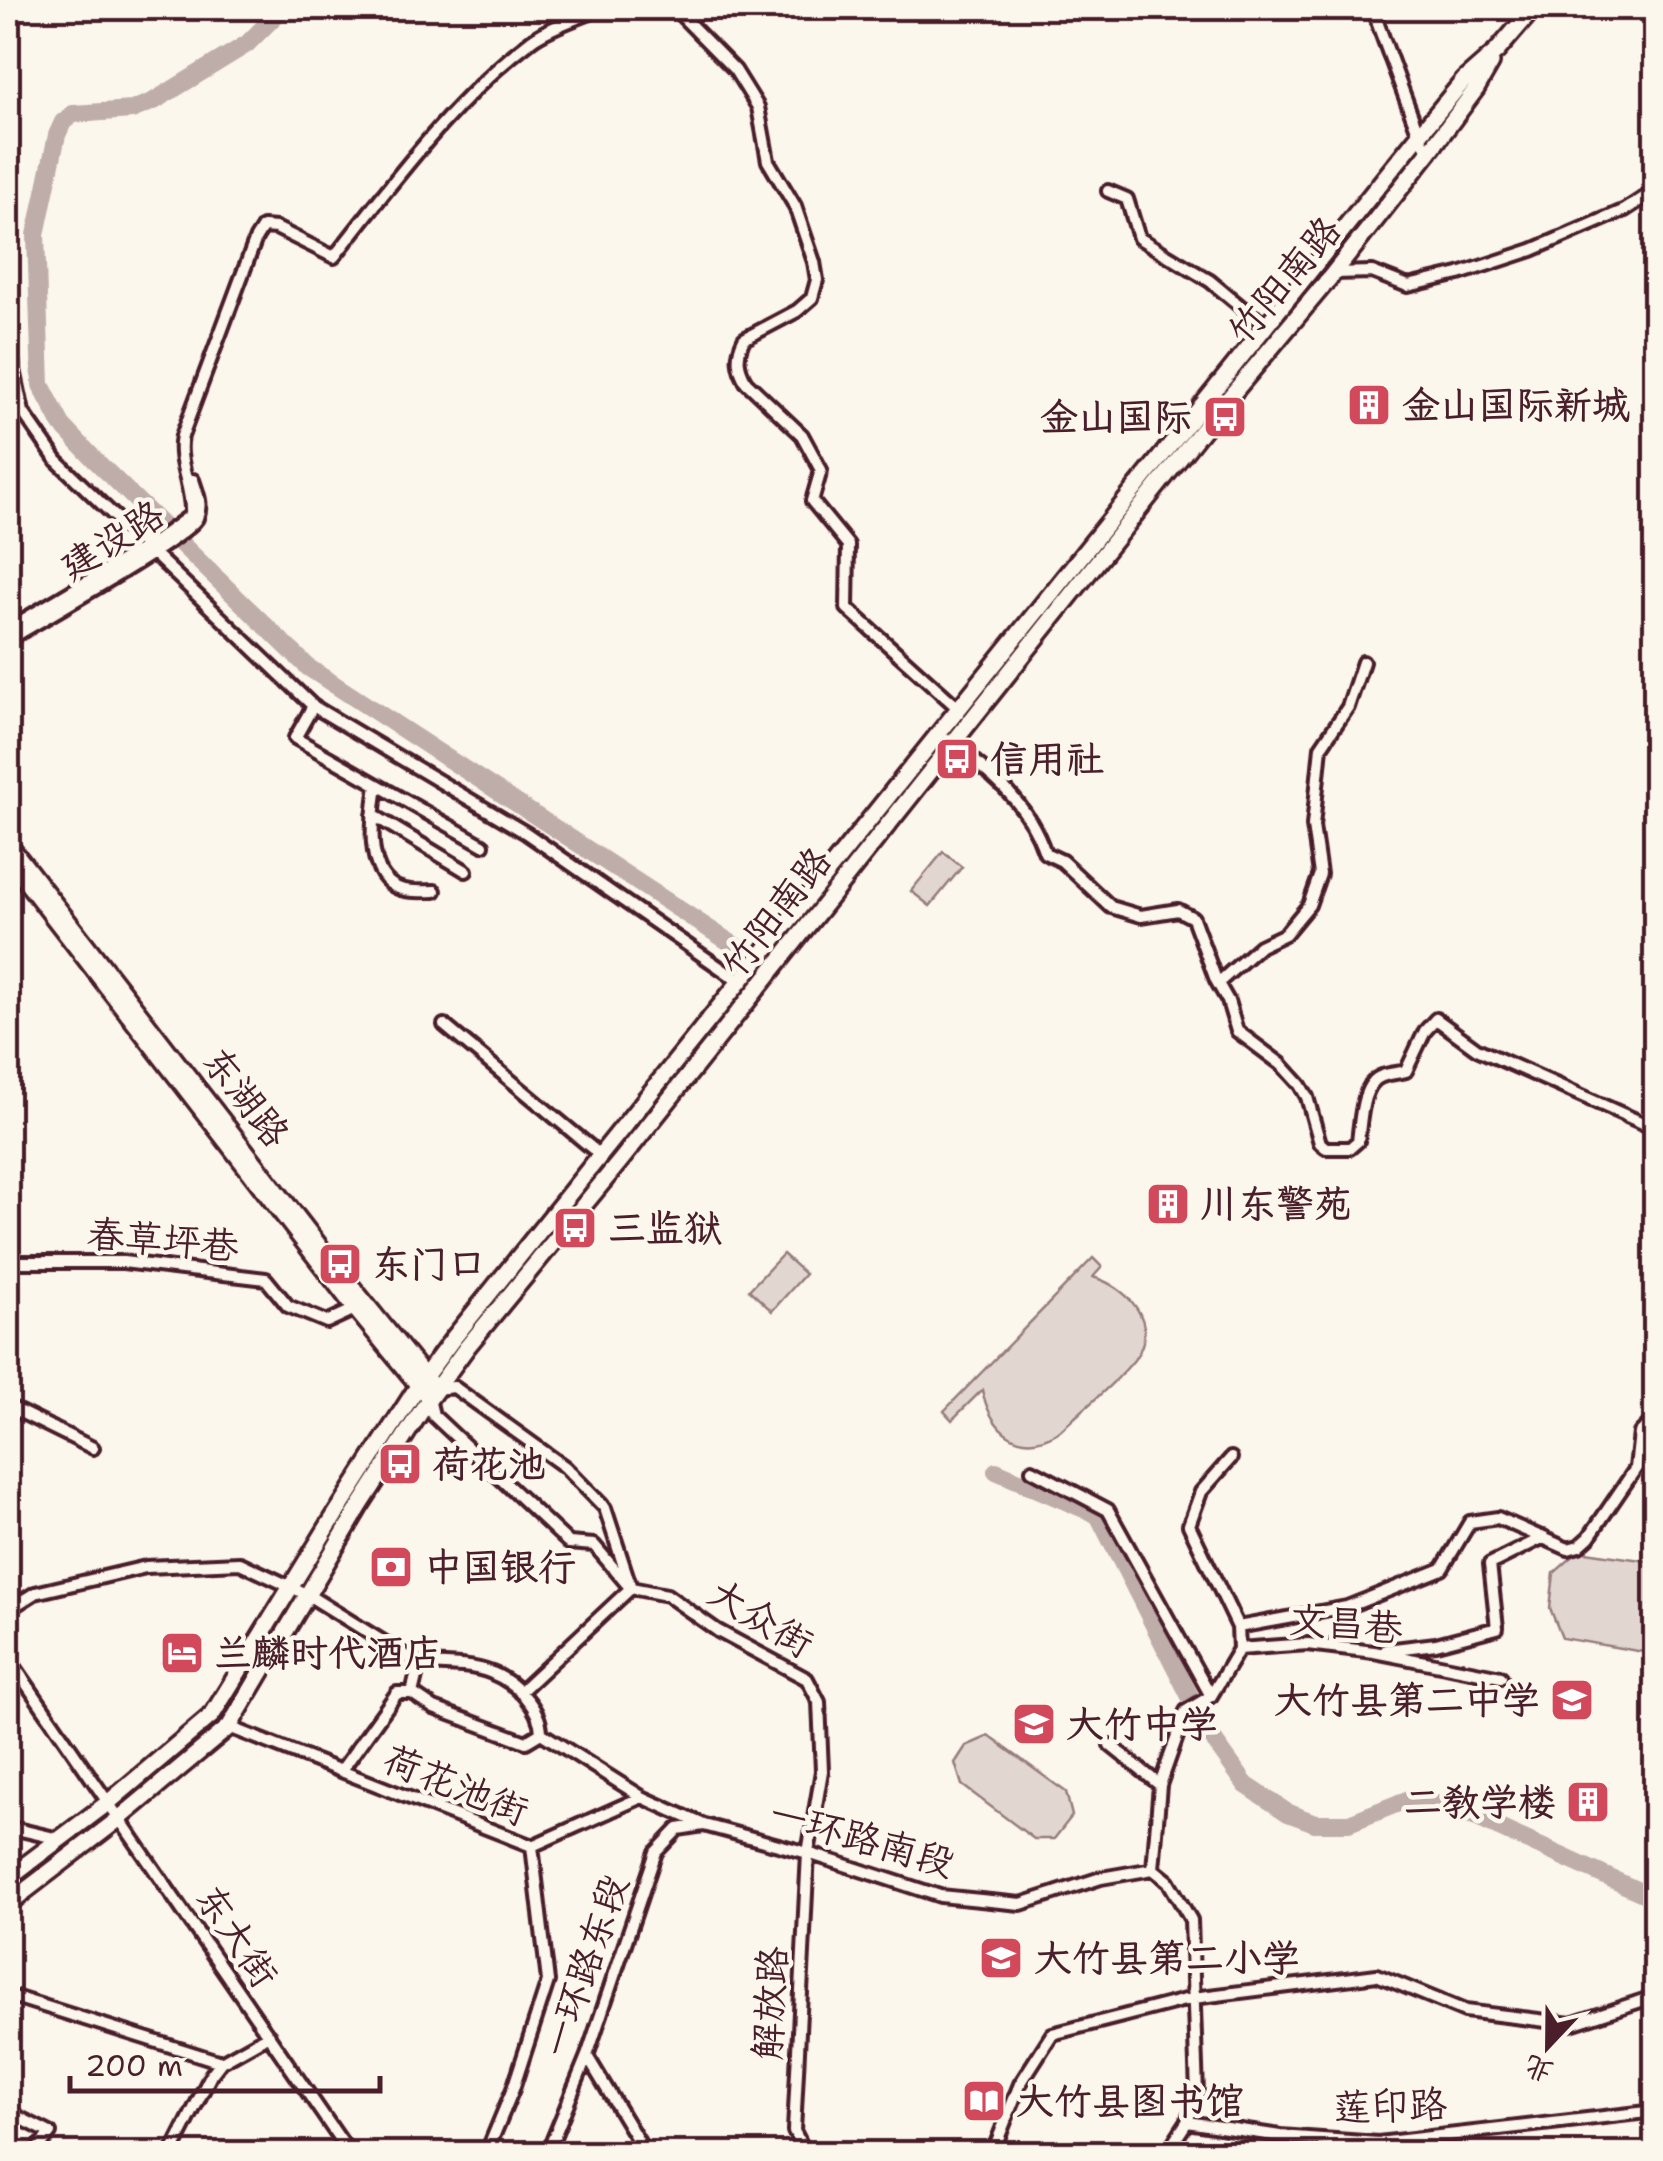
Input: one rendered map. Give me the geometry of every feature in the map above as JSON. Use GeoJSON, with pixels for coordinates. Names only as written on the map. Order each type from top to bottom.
{"type":"FeatureCollection","features":[{"type":"Feature","properties":{"kind":"highway","name":"竹阳南路"},"geometry":{"type":"LineString","coordinates":[[8,1878],[109,1802],[212,1715],[290,1586],[427,1388],[600,1154],[1419,135],[1464,80],[1497,51],[1534,8]]}},
{"type":"Feature","properties":{"kind":"highway","name":"竹阳南路"},"geometry":{"type":"LineString","coordinates":[[8,1904],[230,1727],[427,1388],[1333,274],[1476,89],[1497,51]]}},
{"type":"Feature","properties":{"kind":"main road","name":"东湖路"},"geometry":{"type":"LineString","coordinates":[[8,849],[427,1388]]}},
{"type":"Feature","properties":{"kind":"main road","name":"东湖路"},"geometry":{"type":"LineString","coordinates":[[8,849],[355,1309],[427,1388]]}},
{"type":"Feature","properties":{"kind":"street","name":"建设路"},"geometry":{"type":"LineString","coordinates":[[8,630],[160,544],[194,518],[200,503],[182,436],[262,227],[276,228],[334,257],[408,164],[487,79],[535,38],[602,8]]}},
{"type":"Feature","properties":{"kind":"street"},"geometry":{"type":"LineString","coordinates":[[674,8],[735,70],[758,107],[768,161],[796,206],[814,262],[812,298],[797,311],[744,339],[738,361],[740,372],[802,435],[821,470],[812,501],[848,545],[847,608],[957,708]]}},
{"type":"Feature","properties":{"kind":"street"},"geometry":{"type":"LineString","coordinates":[[1372,8],[1419,135],[1429,152]]}},
{"type":"Feature","properties":{"kind":"street"},"geometry":{"type":"LineString","coordinates":[[1333,274],[1372,272],[1408,286],[1458,274],[1532,250],[1626,210],[1656,190]]}},
{"type":"Feature","properties":{"kind":"street"},"geometry":{"type":"LineString","coordinates":[[1108,191],[1127,198],[1139,238],[1210,282],[1280,335]]}},
{"type":"Feature","properties":{"kind":"street"},"geometry":{"type":"LineString","coordinates":[[8,235],[12,360],[23,412],[58,462],[312,706],[526,833],[739,981]]}},
{"type":"Feature","properties":{"kind":"street","name":"建设路"},"geometry":{"type":"LineString","coordinates":[[8,640],[148,550]]}},
{"type":"Feature","properties":{"kind":"street"},"geometry":{"type":"LineString","coordinates":[[1218,983],[1260,946],[1285,934],[1308,906],[1320,874],[1313,826],[1321,746],[1348,707],[1364,662]]}},
{"type":"Feature","properties":{"kind":"street"},"geometry":{"type":"LineString","coordinates":[[312,706],[295,738],[483,845]]}},
{"type":"Feature","properties":{"kind":"street"},"geometry":{"type":"LineString","coordinates":[[938,732],[1002,782],[1034,826],[1050,858],[1062,862],[1111,907],[1141,916],[1178,910],[1193,918],[1237,1031],[1281,1064],[1300,1085],[1320,1142],[1332,1150],[1350,1148],[1358,1141],[1362,1105],[1373,1083],[1380,1076],[1406,1071],[1425,1031],[1436,1020],[1477,1049],[1656,1129]]}},
{"type":"Feature","properties":{"kind":"street"},"geometry":{"type":"LineString","coordinates":[[377,785],[373,814],[375,858],[391,884],[435,892]]}},
{"type":"Feature","properties":{"kind":"street"},"geometry":{"type":"LineString","coordinates":[[373,814],[466,871]]}},
{"type":"Feature","properties":{"kind":"street"},"geometry":{"type":"LineString","coordinates":[[444,1025],[600,1154]]}},
{"type":"Feature","properties":{"kind":"street","name":"春草坪巷"},"geometry":{"type":"LineString","coordinates":[[8,1262],[123,1262],[266,1279],[288,1306],[327,1322],[355,1309]]}},
{"type":"Feature","properties":{"kind":"street"},"geometry":{"type":"LineString","coordinates":[[454,1387],[565,1467],[605,1508],[631,1588],[594,1545],[569,1543],[432,1416],[427,1388],[454,1387]]}},
{"type":"Feature","properties":{"kind":"street"},"geometry":{"type":"LineString","coordinates":[[8,1406],[93,1448]]}},
{"type":"Feature","properties":{"kind":"street"},"geometry":{"type":"LineString","coordinates":[[1238,1627],[1348,1607],[1442,1570],[1470,1522],[1498,1518],[1568,1549],[1579,1546],[1636,1468],[1640,1433],[1656,1417]]}},
{"type":"Feature","properties":{"kind":"street"},"geometry":{"type":"LineString","coordinates":[[1231,1458],[1201,1492],[1189,1525],[1238,1627],[1239,1649]]}},
{"type":"Feature","properties":{"kind":"street"},"geometry":{"type":"LineString","coordinates":[[1032,1470],[1108,1510],[1211,1696],[1186,1711],[1160,1786],[1153,1870],[1168,1881],[1190,1920],[1197,2094],[1187,2122],[1166,2154]]}},
{"type":"Feature","properties":{"kind":"street"},"geometry":{"type":"LineString","coordinates":[[1374,1652],[1436,1644],[1497,1628],[1490,1564],[1544,1537]]}},
{"type":"Feature","properties":{"kind":"street"},"geometry":{"type":"LineString","coordinates":[[8,1610],[35,1592],[146,1567],[240,1563],[308,1595],[419,1664],[492,1672],[520,1692],[541,1719],[541,1732],[526,1742],[434,1708],[412,1693],[397,1693],[341,1771]]}},
{"type":"Feature","properties":{"kind":"street"},"geometry":{"type":"LineString","coordinates":[[520,1692],[631,1588]]}},
{"type":"Feature","properties":{"kind":"street","name":"大众街"},"geometry":{"type":"LineString","coordinates":[[631,1588],[668,1595],[718,1631],[808,1679],[820,1702],[822,1771],[808,1853]]}},
{"type":"Feature","properties":{"kind":"street","name":"文昌巷"},"geometry":{"type":"LineString","coordinates":[[1211,1696],[1239,1649],[1308,1644],[1374,1652],[1502,1677]]}},
{"type":"Feature","properties":{"kind":"street","name":"东大街"},"geometry":{"type":"LineString","coordinates":[[8,1657],[350,2154]]}},
{"type":"Feature","properties":{"kind":"street"},"geometry":{"type":"LineString","coordinates":[[412,1693],[419,1664]]}},
{"type":"Feature","properties":{"kind":"street","name":"荷花池街"},"geometry":{"type":"LineString","coordinates":[[230,1727],[532,1846],[548,1981],[513,2089],[486,2154]]}},
{"type":"Feature","properties":{"kind":"street","name":"一环路南段"},"geometry":{"type":"LineString","coordinates":[[541,1732],[642,1797],[704,1825],[808,1853],[940,1896],[1021,1904],[1101,1878],[1153,1870]]}},
{"type":"Feature","properties":{"kind":"street"},"geometry":{"type":"LineString","coordinates":[[1110,1745],[1160,1786]]}},
{"type":"Feature","properties":{"kind":"street"},"geometry":{"type":"LineString","coordinates":[[532,1846],[642,1797]]}},
{"type":"Feature","properties":{"kind":"street","name":"一环路东段"},"geometry":{"type":"LineString","coordinates":[[546,2154],[587,2056],[656,1852],[678,1829],[704,1825]]}},
{"type":"Feature","properties":{"kind":"street"},"geometry":{"type":"LineString","coordinates":[[8,1827],[58,1839]]}},
{"type":"Feature","properties":{"kind":"street","name":"解放路"},"geometry":{"type":"LineString","coordinates":[[806,2154],[794,2131],[808,1853]]}},
{"type":"Feature","properties":{"kind":"street"},"geometry":{"type":"LineString","coordinates":[[992,2154],[1020,2084],[1052,2034],[1194,1998],[1377,1975],[1466,2012],[1571,2024],[1656,1996]]}},
{"type":"Feature","properties":{"kind":"street"},"geometry":{"type":"LineString","coordinates":[[8,1999],[18,1998],[221,2062]]}},
{"type":"Feature","properties":{"kind":"street"},"geometry":{"type":"LineString","coordinates":[[171,2154],[221,2062],[268,2035]]}},
{"type":"Feature","properties":{"kind":"street"},"geometry":{"type":"LineString","coordinates":[[587,2056],[646,2154]]}},
{"type":"Feature","properties":{"kind":"street","name":"莲印路"},"geometry":{"type":"LineString","coordinates":[[1187,2122],[1280,2136],[1378,2143],[1656,2110]]}},
{"type":"Feature","properties":{"kind":"street"},"geometry":{"type":"LineString","coordinates":[[8,2112],[50,2133],[36,2153]]}},
{"type":"Feature","properties":{"kind":"street"},"geometry":{"type":"LineString","coordinates":[[1409,2140],[1409,2154]]}},
{"type":"Feature","properties":{"kind":"shaded area"},"geometry":{"type":"Polygon","coordinates":[[[943,852],[962,867],[930,906],[911,891],[943,852]]]}},
{"type":"Feature","properties":{"kind":"shaded area"},"geometry":{"type":"Polygon","coordinates":[[[783,1254],[805,1274],[772,1311],[749,1290],[783,1254]]]}},
{"type":"Feature","properties":{"kind":"shaded area"},"geometry":{"type":"Polygon","coordinates":[[[1093,1258],[1102,1267],[1093,1277],[1118,1289],[1137,1308],[1142,1320],[1142,1346],[1126,1370],[1060,1431],[1045,1438],[1020,1440],[1009,1435],[992,1417],[982,1390],[952,1420],[944,1411],[1093,1258]]]}},
{"type":"Feature","properties":{"kind":"shaded area"},"geometry":{"type":"Polygon","coordinates":[[[1579,1551],[1655,1562],[1655,1654],[1562,1638],[1550,1608],[1554,1573],[1579,1551]]]}},
{"type":"Feature","properties":{"kind":"shaded area"},"geometry":{"type":"Polygon","coordinates":[[[989,1736],[1066,1792],[1072,1816],[1054,1839],[1034,1839],[962,1785],[955,1763],[966,1746],[989,1736]]]}},
{"type":"Feature","properties":{"kind":"waterway"},"geometry":{"type":"LineString","coordinates":[[283,8],[247,44],[154,101],[132,110],[73,114],[63,122],[36,235],[41,385],[62,425],[95,460],[309,668],[743,951]]}},
{"type":"Feature","properties":{"kind":"waterway"},"geometry":{"type":"LineString","coordinates":[[996,1471],[1098,1515],[1208,1732],[1246,1785],[1288,1813],[1315,1823],[1349,1823],[1414,1797],[1475,1817],[1656,1899]]}},
{"type":"Feature","properties":{"kind":"place","name":"金山国际新城"},"geometry":{"type":"Point","coordinates":[1369,405]}},
{"type":"Feature","properties":{"kind":"place","name":"金山国际"},"geometry":{"type":"Point","coordinates":[1225,417]}},
{"type":"Feature","properties":{"kind":"place","name":"信用社"},"geometry":{"type":"Point","coordinates":[957,759]}},
{"type":"Feature","properties":{"kind":"place","name":"川东警苑"},"geometry":{"type":"Point","coordinates":[1168,1204]}},
{"type":"Feature","properties":{"kind":"place","name":"三监狱"},"geometry":{"type":"Point","coordinates":[575,1228]}},
{"type":"Feature","properties":{"kind":"place","name":"东门口"},"geometry":{"type":"Point","coordinates":[340,1264]}},
{"type":"Feature","properties":{"kind":"place","name":"荷花池"},"geometry":{"type":"Point","coordinates":[400,1464]}},
{"type":"Feature","properties":{"kind":"place","name":"中国银行"},"geometry":{"type":"Point","coordinates":[391,1567]}},
{"type":"Feature","properties":{"kind":"place","name":"兰麟时代酒店"},"geometry":{"type":"Point","coordinates":[182,1653]}},
{"type":"Feature","properties":{"kind":"place","name":"大竹县第二中学"},"geometry":{"type":"Point","coordinates":[1572,1700]}},
{"type":"Feature","properties":{"kind":"place","name":"大竹中学"},"geometry":{"type":"Point","coordinates":[1034,1724]}},
{"type":"Feature","properties":{"kind":"place","name":"二教学楼"},"geometry":{"type":"Point","coordinates":[1588,1802]}},
{"type":"Feature","properties":{"kind":"place","name":"大竹县第二小学"},"geometry":{"type":"Point","coordinates":[1001,1958]}},
{"type":"Feature","properties":{"kind":"place","name":"大竹县图书馆"},"geometry":{"type":"Point","coordinates":[984,2101]}}]}
